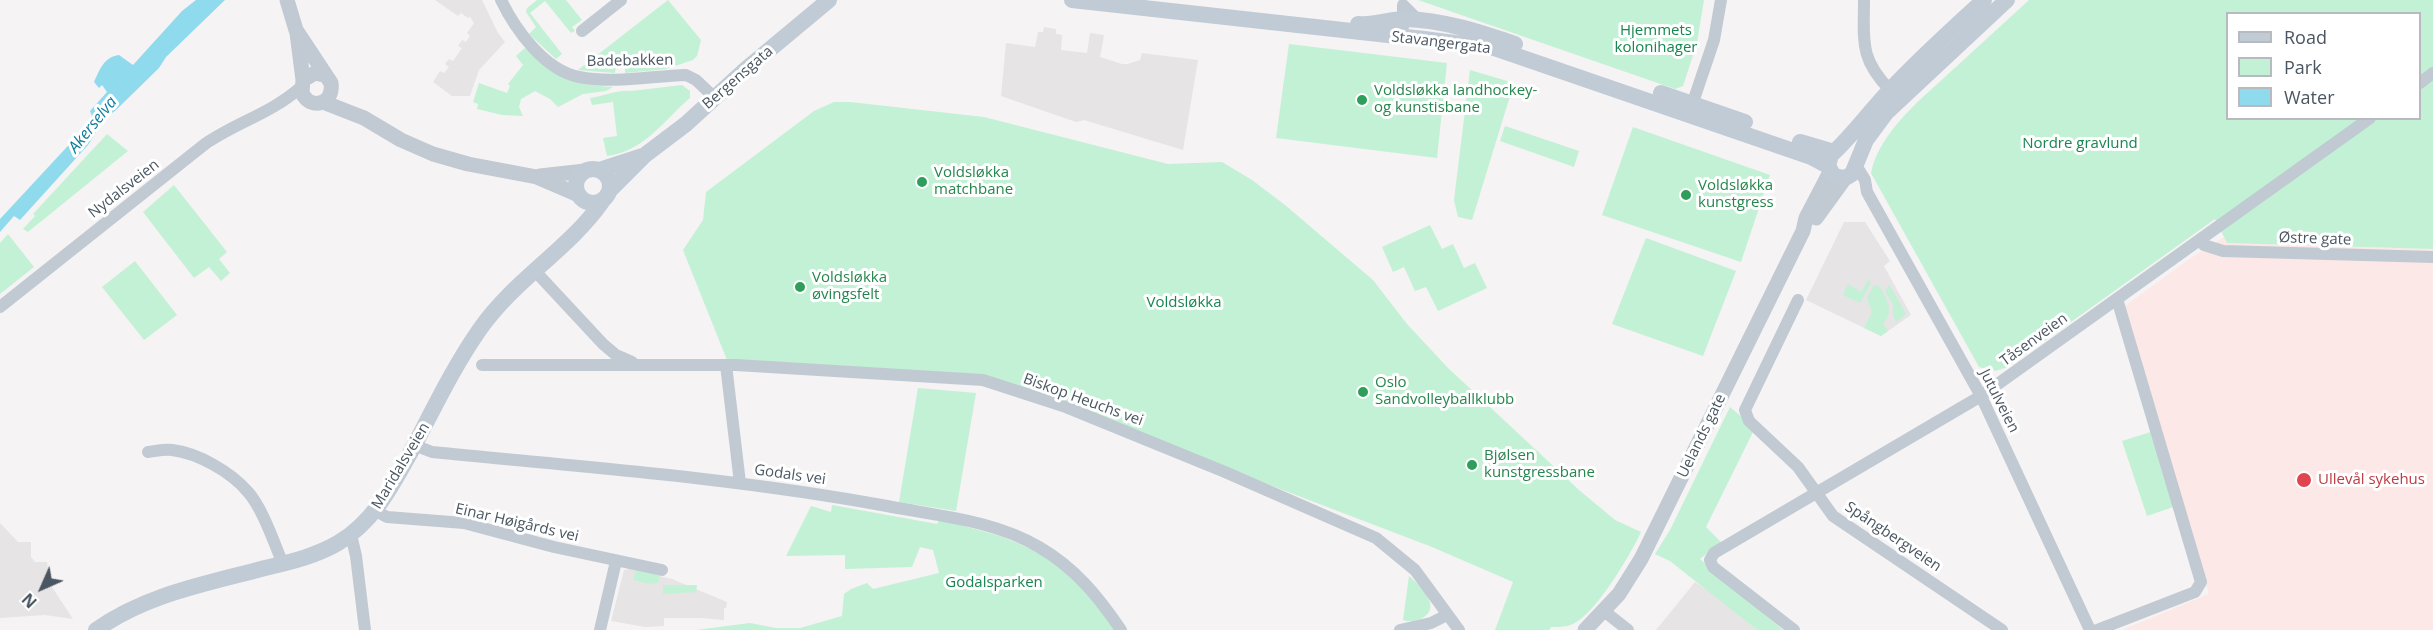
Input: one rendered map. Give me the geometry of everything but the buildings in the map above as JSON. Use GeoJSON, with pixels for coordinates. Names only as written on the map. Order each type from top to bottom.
{"type":"FeatureCollection","features":[{"type":"Feature","properties":{"kind":"main road","name":"Bergensgata"},"geometry":{"type":"LineString","coordinates":[[606,195],[645,154],[686,124],[829,0]]}},
{"type":"Feature","properties":{"kind":"main road","name":"Stavangergata"},"geometry":{"type":"LineString","coordinates":[[1072,0],[1494,48],[1815,147],[1842,165]]}},
{"type":"Feature","properties":{"kind":"main road","name":"Stavangergata"},"geometry":{"type":"LineString","coordinates":[[1152,0],[1369,25],[1406,11],[1466,27],[1691,110]]}},
{"type":"Feature","properties":{"kind":"main road","name":"Uelands gate"},"geometry":{"type":"LineString","coordinates":[[1842,165],[1853,130],[1925,54],[1984,0]]}},
{"type":"Feature","properties":{"kind":"main road","name":"Uelands gate"},"geometry":{"type":"LineString","coordinates":[[1842,165],[1866,140],[1886,112],[2007,0]]}},
{"type":"Feature","properties":{"kind":"main road","name":"Bergensgata"},"geometry":{"type":"LineString","coordinates":[[592,170],[645,154]]}},
{"type":"Feature","properties":{"kind":"main road"},"geometry":{"type":"LineString","coordinates":[[592,170],[609,177],[606,195],[591,204],[580,197],[576,182],[592,170]]}},
{"type":"Feature","properties":{"kind":"main road","name":"Maridalsveien"},"geometry":{"type":"LineString","coordinates":[[96,630],[117,615],[149,600],[283,564],[331,547],[351,535],[376,511],[480,329],[498,307],[583,227],[606,195]]}},
{"type":"Feature","properties":{"kind":"main road","name":"Maridalsveien"},"geometry":{"type":"LineString","coordinates":[[570,237],[580,197]]}},
{"type":"Feature","properties":{"kind":"street"},"geometry":{"type":"LineString","coordinates":[[287,0],[296,30],[303,95],[316,102],[364,118],[401,140],[433,154],[468,164],[537,177],[580,197]]}},
{"type":"Feature","properties":{"kind":"street","name":"Badebakken"},"geometry":{"type":"LineString","coordinates":[[501,0],[523,37],[559,69],[577,77],[686,75],[696,80],[715,98]]}},
{"type":"Feature","properties":{"kind":"street"},"geometry":{"type":"LineString","coordinates":[[582,31],[621,0]]}},
{"type":"Feature","properties":{"kind":"street"},"geometry":{"type":"LineString","coordinates":[[1691,110],[1714,40],[1721,0]]}},
{"type":"Feature","properties":{"kind":"street"},"geometry":{"type":"LineString","coordinates":[[1864,0],[1866,53],[1873,70],[1890,90]]}},
{"type":"Feature","properties":{"kind":"street"},"geometry":{"type":"LineString","coordinates":[[1402,38],[1406,11]]}},
{"type":"Feature","properties":{"kind":"street"},"geometry":{"type":"LineString","coordinates":[[296,30],[328,81],[364,118]]}},
{"type":"Feature","properties":{"kind":"street"},"geometry":{"type":"LineString","coordinates":[[302,83],[315,73],[328,81]]}},
{"type":"Feature","properties":{"kind":"street"},"geometry":{"type":"LineString","coordinates":[[2421,82],[2433,73]]}},
{"type":"Feature","properties":{"kind":"street"},"geometry":{"type":"LineString","coordinates":[[316,102],[330,96],[328,81]]}},
{"type":"Feature","properties":{"kind":"street","name":"Nydalsveien"},"geometry":{"type":"LineString","coordinates":[[274,108],[302,83]]}},
{"type":"Feature","properties":{"kind":"street","name":"Nydalsveien"},"geometry":{"type":"LineString","coordinates":[[0,307],[206,144],[234,126],[274,108],[316,102]]}},
{"type":"Feature","properties":{"kind":"street","name":"Tåsenveien"},"geometry":{"type":"LineString","coordinates":[[1794,630],[1713,567],[1710,564],[1711,557],[1718,550],[1981,396],[2367,120]]}},
{"type":"Feature","properties":{"kind":"street","name":"Jutulveien"},"geometry":{"type":"LineString","coordinates":[[1842,165],[1867,192],[1981,396],[2090,630]]}},
{"type":"Feature","properties":{"kind":"street","name":"Uelands gate"},"geometry":{"type":"LineString","coordinates":[[1585,630],[1628,582],[1653,537],[1803,231],[1806,218],[1842,165]]}},
{"type":"Feature","properties":{"kind":"street"},"geometry":{"type":"LineString","coordinates":[[537,177],[592,170]]}},
{"type":"Feature","properties":{"kind":"street","name":"Østre gate"},"geometry":{"type":"LineString","coordinates":[[2200,240],[2204,245],[2223,251],[2433,257]]}},
{"type":"Feature","properties":{"kind":"street","name":"Biskop Heuchs vei"},"geometry":{"type":"LineString","coordinates":[[535,271],[603,344],[616,355],[636,363]]}},
{"type":"Feature","properties":{"kind":"street"},"geometry":{"type":"LineString","coordinates":[[2097,630],[2195,592],[2201,582],[2117,299]]}},
{"type":"Feature","properties":{"kind":"street","name":"Spångbergveien"},"geometry":{"type":"LineString","coordinates":[[1798,300],[1745,410],[1749,421],[1798,466],[1833,516],[2002,630]]}},
{"type":"Feature","properties":{"kind":"street","name":"Biskop Heuchs vei"},"geometry":{"type":"LineString","coordinates":[[482,365],[636,363],[726,365],[983,380],[1063,406],[1225,472],[1376,538],[1415,570],[1459,630]]}},
{"type":"Feature","properties":{"kind":"street"},"geometry":{"type":"LineString","coordinates":[[726,365],[740,483]]}},
{"type":"Feature","properties":{"kind":"street","name":"Godals vei"},"geometry":{"type":"LineString","coordinates":[[414,445],[432,452],[803,490],[976,522],[1038,546],[1065,564],[1086,583],[1121,630]]}},
{"type":"Feature","properties":{"kind":"street"},"geometry":{"type":"LineString","coordinates":[[148,452],[168,450],[185,453],[211,464],[240,483],[253,499],[283,564]]}},
{"type":"Feature","properties":{"kind":"street","name":"Einar Høigårds vei"},"geometry":{"type":"LineString","coordinates":[[376,511],[387,517],[464,523],[554,547],[662,570]]}},
{"type":"Feature","properties":{"kind":"street"},"geometry":{"type":"LineString","coordinates":[[351,535],[356,556],[365,630]]}},
{"type":"Feature","properties":{"kind":"street"},"geometry":{"type":"LineString","coordinates":[[600,630],[616,561]]}},
{"type":"Feature","properties":{"kind":"street"},"geometry":{"type":"LineString","coordinates":[[1604,611],[1628,630]]}},
{"type":"Feature","properties":{"kind":"street"},"geometry":{"type":"LineString","coordinates":[[1400,630],[1431,623],[1447,615]]}},
{"type":"Feature","properties":{"kind":"shaded area"},"geometry":{"type":"Polygon","coordinates":[[[435,0],[482,0],[498,33],[505,42],[479,70],[470,96],[452,96],[433,82],[440,71],[444,73],[449,67],[445,64],[449,59],[453,61],[462,48],[458,46],[462,40],[466,42],[470,36],[467,33],[474,23],[470,17],[461,13],[458,16],[435,0]]]}},
{"type":"Feature","properties":{"kind":"shaded area"},"geometry":{"type":"Polygon","coordinates":[[[1044,27],[1056,29],[1056,34],[1062,35],[1061,50],[1087,53],[1090,33],[1104,35],[1100,57],[1122,64],[1140,60],[1142,53],[1198,60],[1183,150],[1084,120],[1076,122],[1001,96],[1006,43],[1035,47],[1038,32],[1043,32],[1044,27]]]}},
{"type":"Feature","properties":{"kind":"shaded area"},"geometry":{"type":"Polygon","coordinates":[[[1844,222],[1865,222],[1890,261],[1884,266],[1911,315],[1881,336],[1806,300],[1844,222]]]}},
{"type":"Feature","properties":{"kind":"shaded area","name":"Ullevål sykehus"},"geometry":{"type":"Polygon","coordinates":[[[2224,237],[2227,243],[2433,249],[2433,630],[2122,630],[2209,594],[2125,306],[2224,237]]]}},
{"type":"Feature","properties":{"kind":"shaded area"},"geometry":{"type":"Polygon","coordinates":[[[0,523],[18,542],[31,542],[31,557],[35,562],[47,562],[50,584],[73,619],[45,615],[0,618],[0,523]]]}},
{"type":"Feature","properties":{"kind":"shaded area"},"geometry":{"type":"Polygon","coordinates":[[[630,569],[672,579],[727,602],[724,608],[724,620],[664,618],[664,626],[645,627],[611,621],[624,570],[630,569]]]}},
{"type":"Feature","properties":{"kind":"shaded area"},"geometry":{"type":"Polygon","coordinates":[[[1695,582],[1713,594],[1757,630],[1656,630],[1695,582]]]}},
{"type":"Feature","properties":{"kind":"green space"},"geometry":{"type":"Polygon","coordinates":[[[537,0],[566,0],[582,20],[572,27],[575,31],[571,33],[545,1],[530,13],[562,54],[556,59],[529,34],[536,27],[526,12],[527,8],[537,0]]]}},
{"type":"Feature","properties":{"kind":"green space"},"geometry":{"type":"Polygon","coordinates":[[[668,0],[701,40],[697,56],[693,60],[666,69],[625,73],[625,65],[616,65],[615,73],[578,70],[668,0]]]}},
{"type":"Feature","properties":{"kind":"green space","name":"Hjemmets kolonihager"},"geometry":{"type":"Polygon","coordinates":[[[1418,0],[1704,0],[1697,43],[1683,86],[1675,89],[1418,0]]]}},
{"type":"Feature","properties":{"kind":"green space","name":"Nordre gravlund"},"geometry":{"type":"Polygon","coordinates":[[[2029,0],[2433,0],[2433,249],[2227,243],[2215,219],[2008,367],[1995,371],[1979,367],[1871,173],[1876,157],[1894,128],[1932,89],[2029,0]]]}},
{"type":"Feature","properties":{"kind":"green space","name":"Voldsløkka landhockey- og kunstisbane"},"geometry":{"type":"Polygon","coordinates":[[[1289,44],[1447,63],[1437,158],[1276,138],[1289,44]]]}},
{"type":"Feature","properties":{"kind":"green space"},"geometry":{"type":"Polygon","coordinates":[[[525,48],[564,78],[574,82],[613,87],[606,91],[583,94],[558,107],[550,99],[535,91],[521,99],[519,107],[523,116],[502,115],[477,109],[478,104],[473,102],[479,83],[507,93],[510,86],[508,84],[523,65],[516,56],[525,48]]]}},
{"type":"Feature","properties":{"kind":"green space"},"geometry":{"type":"Polygon","coordinates":[[[1470,70],[1514,83],[1472,220],[1458,217],[1454,200],[1470,70]]]}},
{"type":"Feature","properties":{"kind":"green space"},"geometry":{"type":"Polygon","coordinates":[[[682,85],[690,91],[690,98],[662,125],[632,148],[607,156],[603,138],[617,136],[613,102],[592,105],[590,98],[622,91],[682,85]]]}},
{"type":"Feature","properties":{"kind":"green space","name":"Voldsløkka"},"geometry":{"type":"Polygon","coordinates":[[[834,102],[984,117],[1168,164],[1222,162],[1252,180],[1285,205],[1373,280],[1407,324],[1448,368],[1579,490],[1615,520],[1641,532],[1629,555],[1600,599],[1579,620],[1568,626],[1551,627],[1549,630],[1495,630],[1513,582],[1432,547],[1076,411],[982,382],[727,360],[683,250],[703,220],[706,192],[814,111],[834,102]]]}},
{"type":"Feature","properties":{"kind":"green space"},"geometry":{"type":"Polygon","coordinates":[[[1505,126],[1579,151],[1574,167],[1500,141],[1505,126]]]}},
{"type":"Feature","properties":{"kind":"green space","name":"Voldsløkka kunstgress"},"geometry":{"type":"Polygon","coordinates":[[[1633,127],[1770,175],[1741,262],[1602,215],[1633,127]]]}},
{"type":"Feature","properties":{"kind":"green space"},"geometry":{"type":"Polygon","coordinates":[[[107,134],[128,151],[28,232],[23,229],[35,216],[33,214],[107,134]]]}},
{"type":"Feature","properties":{"kind":"green space"},"geometry":{"type":"Polygon","coordinates":[[[174,185],[227,252],[219,259],[230,273],[221,281],[209,267],[194,278],[143,212],[174,185]]]}},
{"type":"Feature","properties":{"kind":"green space"},"geometry":{"type":"Polygon","coordinates":[[[1430,225],[1442,249],[1453,244],[1464,268],[1475,263],[1487,288],[1438,311],[1426,287],[1415,291],[1404,267],[1393,272],[1382,247],[1430,225]]]}},
{"type":"Feature","properties":{"kind":"green space"},"geometry":{"type":"Polygon","coordinates":[[[8,234],[34,267],[0,294],[0,243],[8,234]]]}},
{"type":"Feature","properties":{"kind":"green space"},"geometry":{"type":"Polygon","coordinates":[[[1646,238],[1736,271],[1703,356],[1612,324],[1646,238]]]}},
{"type":"Feature","properties":{"kind":"green space"},"geometry":{"type":"Polygon","coordinates":[[[135,261],[177,315],[144,340],[102,287],[135,261]]]}},
{"type":"Feature","properties":{"kind":"green space"},"geometry":{"type":"Polygon","coordinates":[[[1869,279],[1871,283],[1860,303],[1843,295],[1848,284],[1861,292],[1869,279]]]}},
{"type":"Feature","properties":{"kind":"green space"},"geometry":{"type":"Polygon","coordinates":[[[1889,284],[1906,314],[1896,322],[1893,316],[1893,304],[1885,292],[1889,284]]]}},
{"type":"Feature","properties":{"kind":"green space"},"geometry":{"type":"Polygon","coordinates":[[[1874,285],[1879,286],[1889,305],[1889,314],[1883,324],[1888,331],[1881,336],[1864,328],[1872,312],[1867,298],[1874,285]]]}},
{"type":"Feature","properties":{"kind":"green space"},"geometry":{"type":"Polygon","coordinates":[[[918,388],[976,393],[956,511],[899,502],[918,388]]]}},
{"type":"Feature","properties":{"kind":"green space"},"geometry":{"type":"Polygon","coordinates":[[[1730,407],[1755,428],[1706,527],[1721,542],[1700,559],[1783,630],[1757,630],[1670,561],[1655,554],[1670,530],[1730,407]]]}},
{"type":"Feature","properties":{"kind":"green space"},"geometry":{"type":"Polygon","coordinates":[[[2154,431],[2176,506],[2147,516],[2122,441],[2154,431]]]}},
{"type":"Feature","properties":{"kind":"green space","name":"Godalsparken"},"geometry":{"type":"Polygon","coordinates":[[[832,505],[937,524],[939,520],[1014,541],[1063,569],[1094,600],[1116,630],[696,630],[750,623],[776,628],[800,628],[842,616],[844,594],[851,589],[867,583],[873,589],[939,573],[933,550],[920,547],[912,567],[845,569],[845,555],[786,556],[811,506],[831,512],[832,505]]]}},
{"type":"Feature","properties":{"kind":"green space"},"geometry":{"type":"Polygon","coordinates":[[[636,570],[660,575],[658,583],[649,584],[633,580],[636,570]]]}},
{"type":"Feature","properties":{"kind":"green space"},"geometry":{"type":"Polygon","coordinates":[[[1409,576],[1427,595],[1430,603],[1426,616],[1412,621],[1403,620],[1409,576]]]}},
{"type":"Feature","properties":{"kind":"green space"},"geometry":{"type":"Polygon","coordinates":[[[663,585],[697,585],[696,592],[663,594],[663,585]]]}},
{"type":"Feature","properties":{"kind":"water","name":"Akerselva"},"geometry":{"type":"Polygon","coordinates":[[[196,0],[225,0],[166,57],[159,68],[105,118],[88,145],[20,220],[14,216],[0,232],[0,219],[78,135],[92,116],[90,111],[107,92],[102,85],[99,88],[94,82],[103,64],[119,55],[133,65],[182,11],[196,0]]]}},
{"type":"Feature","properties":{"kind":"place","name":"Voldsløkka landhockey- og kunstisbane"},"geometry":{"type":"Point","coordinates":[1362,100]}},
{"type":"Feature","properties":{"kind":"place","name":"Voldsløkka matchbane"},"geometry":{"type":"Point","coordinates":[922,182]}},
{"type":"Feature","properties":{"kind":"place","name":"Voldsløkka kunstgress"},"geometry":{"type":"Point","coordinates":[1686,195]}},
{"type":"Feature","properties":{"kind":"place","name":"Voldsløkka øvingsfelt"},"geometry":{"type":"Point","coordinates":[800,287]}},
{"type":"Feature","properties":{"kind":"place","name":"Oslo Sandvolleyballklubb"},"geometry":{"type":"Point","coordinates":[1363,392]}},
{"type":"Feature","properties":{"kind":"place","name":"Bjølsen kunstgressbane"},"geometry":{"type":"Point","coordinates":[1472,465]}},
{"type":"Feature","properties":{"kind":"place","name":"Ullevål sykehus"},"geometry":{"type":"Point","coordinates":[2304,480]}}]}
